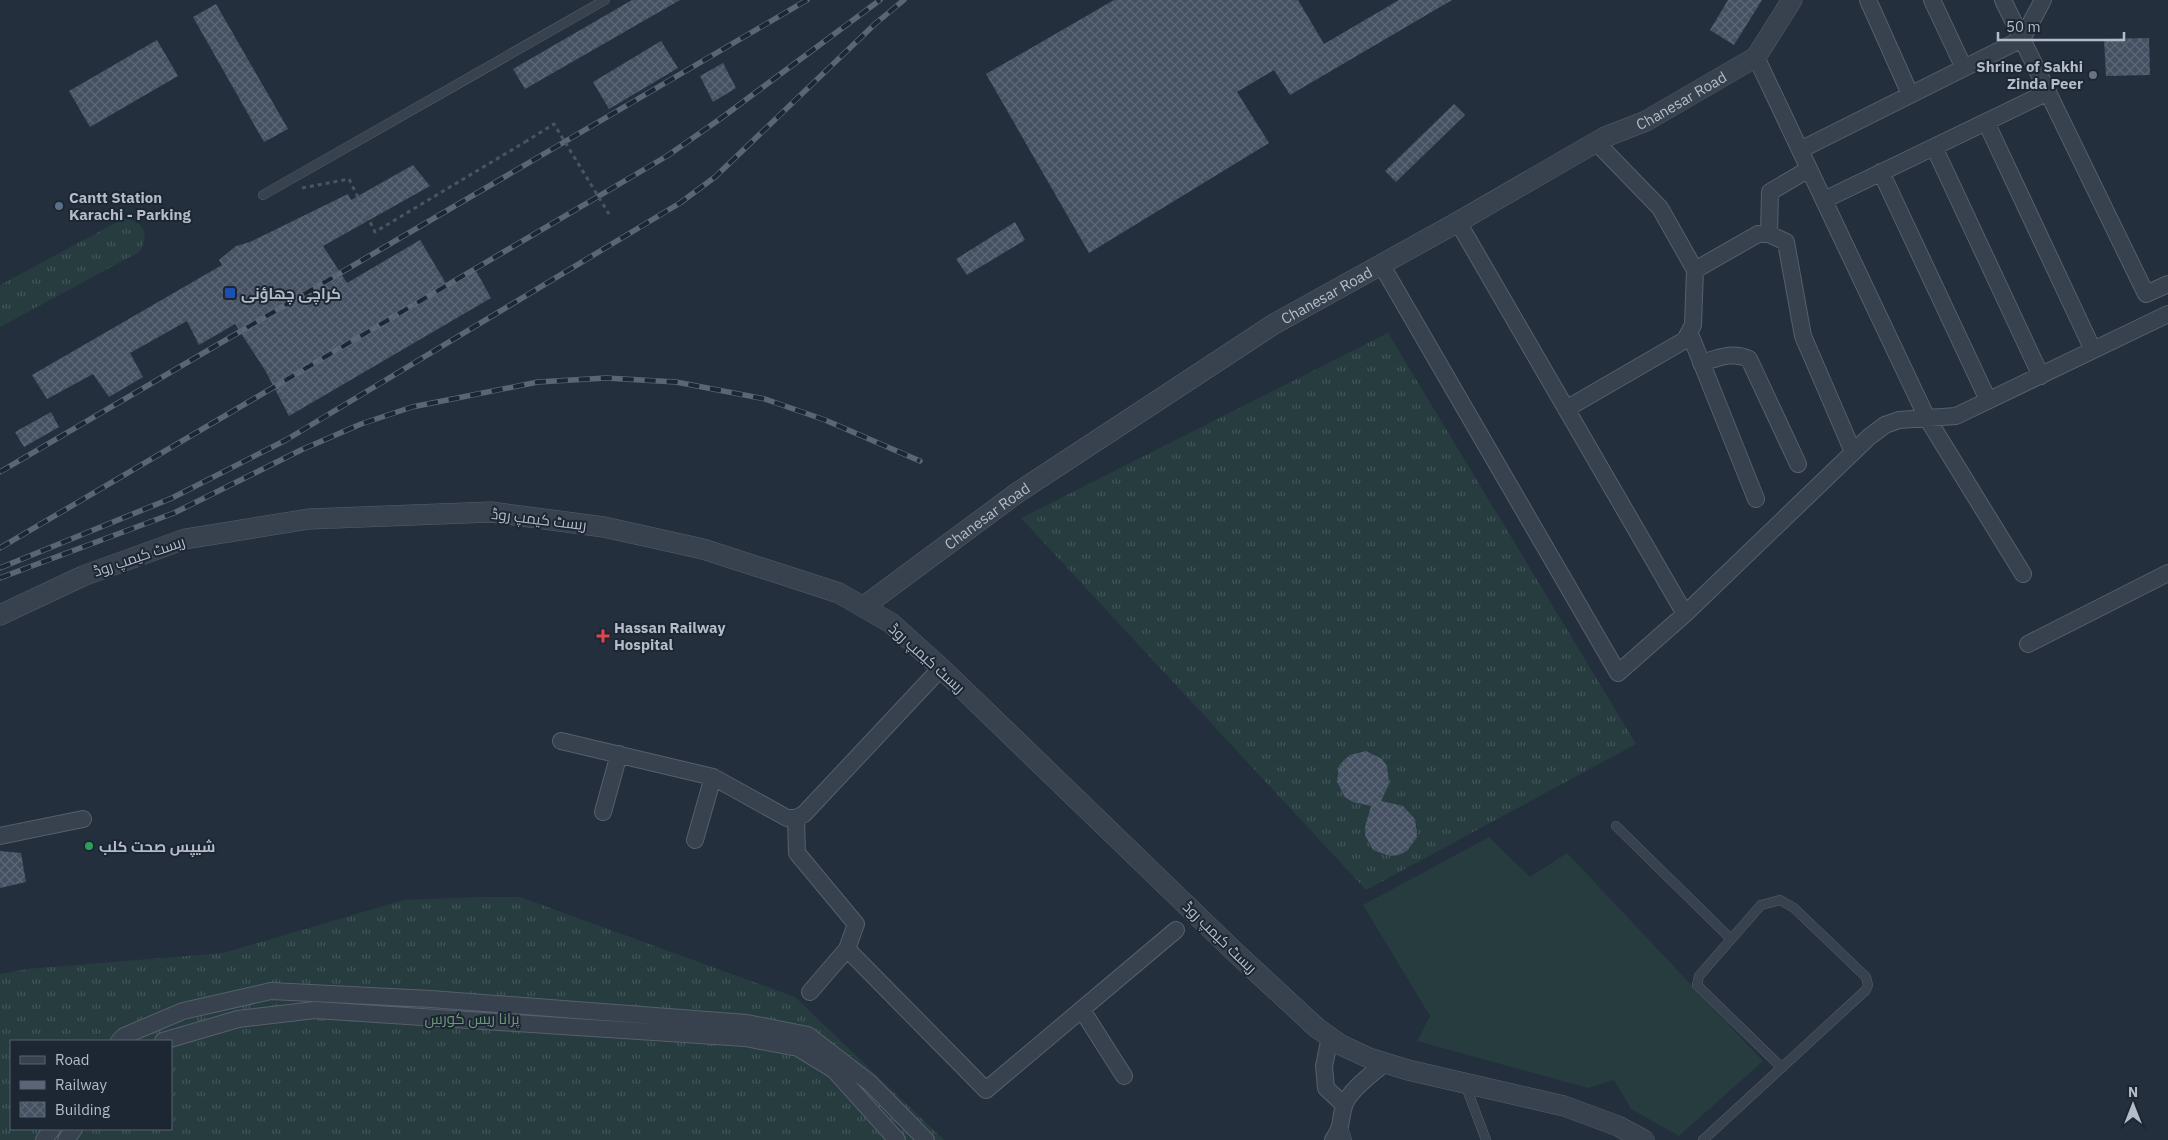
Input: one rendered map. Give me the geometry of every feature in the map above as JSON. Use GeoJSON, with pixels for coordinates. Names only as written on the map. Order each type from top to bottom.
{"type":"FeatureCollection","features":[{"type":"Feature","properties":{"kind":"street","name":"Chanesar Road"},"geometry":{"type":"LineString","coordinates":[[863,607],[1025,487],[1274,324],[1458,222],[1605,137],[1646,121],[1756,57],[1792,0]]}},
{"type":"Feature","properties":{"kind":"street"},"geometry":{"type":"LineString","coordinates":[[1868,0],[1910,94]]}},
{"type":"Feature","properties":{"kind":"street"},"geometry":{"type":"LineString","coordinates":[[1932,0],[1964,68]]}},
{"type":"Feature","properties":{"kind":"street"},"geometry":{"type":"LineString","coordinates":[[2003,0],[2146,294],[2168,284]]}},
{"type":"Feature","properties":{"kind":"street"},"geometry":{"type":"LineString","coordinates":[[1800,150],[2022,38],[2043,0]]}},
{"type":"Feature","properties":{"kind":"street"},"geometry":{"type":"LineString","coordinates":[[1756,57],[1927,418],[2023,574]]}},
{"type":"Feature","properties":{"kind":"street"},"geometry":{"type":"LineString","coordinates":[[1824,200],[2048,92]]}},
{"type":"Feature","properties":{"kind":"street"},"geometry":{"type":"LineString","coordinates":[[1986,122],[2093,350]]}},
{"type":"Feature","properties":{"kind":"street"},"geometry":{"type":"LineString","coordinates":[[1566,410],[1685,340],[1690,334],[1693,325],[1695,270],[1660,208],[1597,143]]}},
{"type":"Feature","properties":{"kind":"street"},"geometry":{"type":"LineString","coordinates":[[1934,147],[2041,376]]}},
{"type":"Feature","properties":{"kind":"street"},"geometry":{"type":"LineString","coordinates":[[1769,234],[1770,192],[1809,169]]}},
{"type":"Feature","properties":{"kind":"street"},"geometry":{"type":"LineString","coordinates":[[1881,172],[1988,400]]}},
{"type":"Feature","properties":{"kind":"street"},"geometry":{"type":"LineString","coordinates":[[1458,222],[1685,614]]}},
{"type":"Feature","properties":{"kind":"street"},"geometry":{"type":"LineString","coordinates":[[1695,270],[1749,238],[1769,234],[1786,242],[1802,336],[1853,452]]}},
{"type":"Feature","properties":{"kind":"street"},"geometry":{"type":"LineString","coordinates":[[1381,264],[1618,673],[1685,614],[1853,452],[1885,425],[1899,420],[1956,416],[2168,314]]}},
{"type":"Feature","properties":{"kind":"street"},"geometry":{"type":"LineString","coordinates":[[1690,334],[1756,500]]}},
{"type":"Feature","properties":{"kind":"street"},"geometry":{"type":"LineString","coordinates":[[1702,363],[1732,354],[1750,359],[1798,464]]}},
{"type":"Feature","properties":{"kind":"street","name":"ریسٹ کیمپ روڈ"},"geometry":{"type":"LineString","coordinates":[[0,615],[83,576],[184,540],[309,519],[491,512],[604,527],[703,549],[838,593],[891,623],[941,668],[1237,954],[1330,1037],[1355,1052],[1385,1063],[1564,1106],[1618,1126],[1644,1140]]}},
{"type":"Feature","properties":{"kind":"street"},"geometry":{"type":"LineString","coordinates":[[2028,644],[2168,572]]}},
{"type":"Feature","properties":{"kind":"street"},"geometry":{"type":"LineString","coordinates":[[561,741],[713,777],[787,818],[796,818],[804,814],[941,668]]}},
{"type":"Feature","properties":{"kind":"street"},"geometry":{"type":"LineString","coordinates":[[603,812],[619,754]]}},
{"type":"Feature","properties":{"kind":"street"},"geometry":{"type":"LineString","coordinates":[[695,840],[713,777]]}},
{"type":"Feature","properties":{"kind":"street"},"geometry":{"type":"LineString","coordinates":[[796,818],[797,853],[856,924],[848,949],[810,992]]}},
{"type":"Feature","properties":{"kind":"street"},"geometry":{"type":"LineString","coordinates":[[0,836],[83,819]]}},
{"type":"Feature","properties":{"kind":"street"},"geometry":{"type":"LineString","coordinates":[[848,949],[986,1090],[1176,930]]}},
{"type":"Feature","properties":{"kind":"street"},"geometry":{"type":"LineString","coordinates":[[120,1040],[124,1036],[183,1011],[271,992],[431,999],[747,1023],[808,1035],[870,1083],[926,1140]]}},
{"type":"Feature","properties":{"kind":"street"},"geometry":{"type":"LineString","coordinates":[[166,1040],[238,1019],[315,1010],[745,1038],[798,1048],[834,1070],[897,1140]]}},
{"type":"Feature","properties":{"kind":"street"},"geometry":{"type":"LineString","coordinates":[[1082,1010],[1124,1076]]}},
{"type":"Feature","properties":{"kind":"street"},"geometry":{"type":"LineString","coordinates":[[1330,1037],[1324,1066],[1326,1088],[1344,1105]]}},
{"type":"Feature","properties":{"kind":"street"},"geometry":{"type":"LineString","coordinates":[[1344,1133],[1344,1105],[1360,1084],[1385,1063]]}},
{"type":"Feature","properties":{"kind":"street"},"geometry":{"type":"LineString","coordinates":[[1329,1140],[1344,1133]]}},
{"type":"Feature","properties":{"kind":"street"},"geometry":{"type":"LineString","coordinates":[[1333,1140],[1344,1133]]}},
{"type":"Feature","properties":{"kind":"lane"},"geometry":{"type":"LineString","coordinates":[[263,195],[605,0]]}},
{"type":"Feature","properties":{"kind":"lane"},"geometry":{"type":"LineString","coordinates":[[1616,826],[1731,940]]}},
{"type":"Feature","properties":{"kind":"lane"},"geometry":{"type":"LineString","coordinates":[[1703,1140],[1782,1068],[1866,990],[1867,981],[1794,908],[1780,900],[1761,905],[1699,976],[1697,985],[1782,1068]]}},
{"type":"Feature","properties":{"kind":"lane"},"geometry":{"type":"LineString","coordinates":[[1465,1083],[1486,1140]]}},
{"type":"Feature","properties":{"kind":"path"},"geometry":{"type":"LineString","coordinates":[[292,190],[349,179],[375,232],[554,124],[609,214]]}},
{"type":"Feature","properties":{"kind":"green space"},"geometry":{"type":"Polygon","coordinates":[[[123,219],[136,222],[143,230],[143,246],[139,252],[0,327],[0,285],[123,219]]]}},
{"type":"Feature","properties":{"kind":"green space"},"geometry":{"type":"Polygon","coordinates":[[[1388,333],[1636,744],[1366,890],[1021,518],[1388,333]]]}},
{"type":"Feature","properties":{"kind":"green space"},"geometry":{"type":"Polygon","coordinates":[[[1489,837],[1530,877],[1567,853],[1763,1061],[1679,1136],[1631,1109],[1614,1080],[1588,1088],[1417,1041],[1430,1016],[1363,905],[1489,837]]]}},
{"type":"Feature","properties":{"kind":"green space","name":"پرانا ریس کورس"},"geometry":{"type":"Polygon","coordinates":[[[520,897],[795,997],[944,1140],[0,1140],[0,974],[27,969],[223,953],[404,900],[520,897]]]}},
{"type":"Feature","properties":{"kind":"building"},"geometry":{"type":"Polygon","coordinates":[[[632,0],[680,0],[525,89],[513,69],[632,0]]]}},
{"type":"Feature","properties":{"kind":"building"},"geometry":{"type":"Polygon","coordinates":[[[1114,0],[1298,0],[1324,44],[1399,0],[1452,0],[1290,95],[1274,70],[1237,92],[1269,143],[1089,253],[986,74],[1114,0]]]}},
{"type":"Feature","properties":{"kind":"building"},"geometry":{"type":"Polygon","coordinates":[[[1728,0],[1762,0],[1734,45],[1710,30],[1728,0]]]}},
{"type":"Feature","properties":{"kind":"building"},"geometry":{"type":"Polygon","coordinates":[[[216,4],[288,129],[264,142],[193,17],[216,4]]]}},
{"type":"Feature","properties":{"kind":"building"},"geometry":{"type":"Polygon","coordinates":[[[2149,38],[2150,75],[2106,76],[2104,39],[2149,38]]]}},
{"type":"Feature","properties":{"kind":"building"},"geometry":{"type":"Polygon","coordinates":[[[157,40],[178,76],[90,127],[69,91],[157,40]]]}},
{"type":"Feature","properties":{"kind":"building"},"geometry":{"type":"Polygon","coordinates":[[[661,41],[678,68],[609,109],[593,82],[661,41]]]}},
{"type":"Feature","properties":{"kind":"building"},"geometry":{"type":"Polygon","coordinates":[[[723,63],[736,88],[713,102],[700,76],[723,63]]]}},
{"type":"Feature","properties":{"kind":"building"},"geometry":{"type":"Polygon","coordinates":[[[1454,104],[1465,115],[1396,182],[1385,171],[1454,104]]]}},
{"type":"Feature","properties":{"kind":"building"},"geometry":{"type":"Polygon","coordinates":[[[413,165],[430,186],[323,246],[347,283],[420,240],[447,285],[475,269],[491,298],[289,416],[265,370],[235,324],[199,345],[187,321],[130,353],[143,377],[109,397],[93,374],[47,399],[32,375],[222,265],[219,260],[236,246],[250,242],[348,194],[351,200],[413,165]]]}},
{"type":"Feature","properties":{"kind":"building"},"geometry":{"type":"Polygon","coordinates":[[[1015,222],[1025,240],[967,275],[956,259],[1015,222]]]}},
{"type":"Feature","properties":{"kind":"building"},"geometry":{"type":"Polygon","coordinates":[[[51,412],[59,427],[24,447],[15,432],[51,412]]]}},
{"type":"Feature","properties":{"kind":"building"},"geometry":{"type":"Polygon","coordinates":[[[1366,751],[1382,759],[1387,766],[1389,784],[1381,801],[1403,806],[1415,819],[1417,837],[1407,851],[1399,855],[1390,856],[1373,850],[1365,835],[1365,827],[1371,806],[1353,802],[1345,797],[1337,782],[1339,766],[1344,760],[1350,755],[1366,751]]]}},
{"type":"Feature","properties":{"kind":"building"},"geometry":{"type":"Polygon","coordinates":[[[0,851],[21,853],[26,882],[0,888],[0,851]]]}},
{"type":"Feature","properties":{"kind":"railway"},"geometry":{"type":"LineString","coordinates":[[0,472],[807,0]]}},
{"type":"Feature","properties":{"kind":"railway"},"geometry":{"type":"LineString","coordinates":[[0,548],[667,156],[880,0]]}},
{"type":"Feature","properties":{"kind":"railway"},"geometry":{"type":"LineString","coordinates":[[0,568],[172,498],[286,440],[680,203],[715,177],[876,23],[904,0]]}},
{"type":"Feature","properties":{"kind":"railway"},"geometry":{"type":"LineString","coordinates":[[0,578],[174,513],[301,450],[361,424],[412,407],[538,382],[606,378],[676,382],[765,399],[825,420],[920,461]]}},
{"type":"Feature","properties":{"kind":"place","name":"Shrine of Sakhi Zinda Peer"},"geometry":{"type":"Point","coordinates":[2093,75]}},
{"type":"Feature","properties":{"kind":"place","name":"Cantt Station Karachi - Parking"},"geometry":{"type":"Point","coordinates":[59,206]}},
{"type":"Feature","properties":{"kind":"place","name":"کراچی چھاؤنی"},"geometry":{"type":"Point","coordinates":[230,293]}},
{"type":"Feature","properties":{"kind":"place","name":"Hassan Railway Hospital"},"geometry":{"type":"Point","coordinates":[603,636]}},
{"type":"Feature","properties":{"kind":"place","name":"شیپس صحت کلب"},"geometry":{"type":"Point","coordinates":[89,846]}}]}
